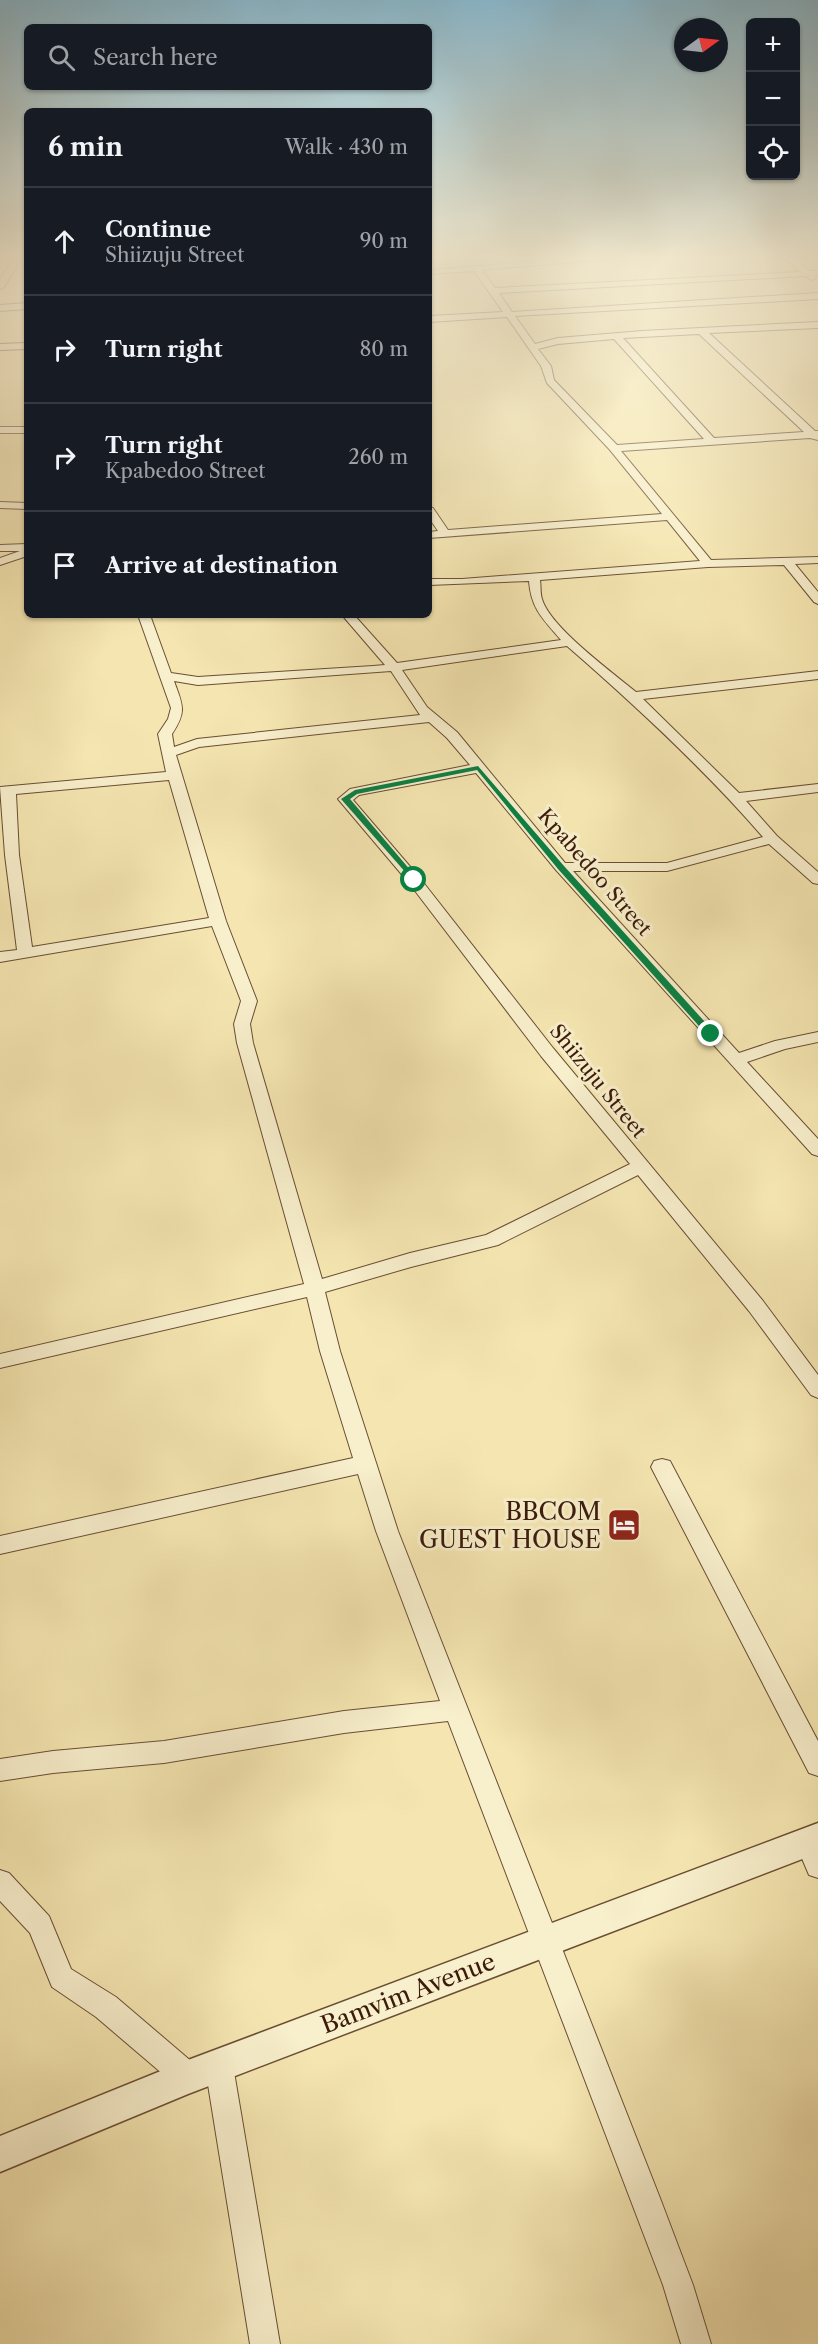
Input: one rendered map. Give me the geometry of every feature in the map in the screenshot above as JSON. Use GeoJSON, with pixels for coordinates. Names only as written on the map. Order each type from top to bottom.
{"type":"FeatureCollection","features":[{"type":"Feature","properties":{"kind":"street"},"geometry":{"type":"LineString","coordinates":[[545,364],[550,381],[614,448],[708,564]]}},
{"type":"Feature","properties":{"kind":"street"},"geometry":{"type":"LineString","coordinates":[[642,364],[712,442]]}},
{"type":"Feature","properties":{"kind":"street"},"geometry":{"type":"LineString","coordinates":[[738,364],[816,436]]}},
{"type":"Feature","properties":{"kind":"street"},"geometry":{"type":"LineString","coordinates":[[0,430],[24,430]]}},
{"type":"Feature","properties":{"kind":"street"},"geometry":{"type":"LineString","coordinates":[[614,448],[816,436]]}},
{"type":"Feature","properties":{"kind":"street"},"geometry":{"type":"LineString","coordinates":[[0,505],[24,506]]}},
{"type":"Feature","properties":{"kind":"street"},"geometry":{"type":"LineString","coordinates":[[432,514],[446,534]]}},
{"type":"Feature","properties":{"kind":"street"},"geometry":{"type":"LineString","coordinates":[[432,535],[670,517]]}},
{"type":"Feature","properties":{"kind":"street"},"geometry":{"type":"LineString","coordinates":[[0,548],[24,547]]}},
{"type":"Feature","properties":{"kind":"street"},"geometry":{"type":"LineString","coordinates":[[0,562],[24,553]]}},
{"type":"Feature","properties":{"kind":"street"},"geometry":{"type":"LineString","coordinates":[[432,582],[462,582],[708,564],[818,560]]}},
{"type":"Feature","properties":{"kind":"street"},"geometry":{"type":"LineString","coordinates":[[787,561],[818,600]]}},
{"type":"Feature","properties":{"kind":"street"},"geometry":{"type":"LineString","coordinates":[[534,576],[536,599],[545,615],[570,642],[633,696],[736,798],[772,839],[818,880]]}},
{"type":"Feature","properties":{"kind":"street"},"geometry":{"type":"LineString","coordinates":[[145,618],[177,708],[174,719],[165,734],[174,775],[218,921],[249,1001],[242,1024],[243,1036],[305,1247],[330,1351],[366,1464],[391,1541],[678,2285],[696,2344]]}},
{"type":"Feature","properties":{"kind":"street","name":"Kpabedoo Street"},"geometry":{"type":"LineString","coordinates":[[351,618],[395,668],[422,710],[452,735],[561,867],[818,1150]]}},
{"type":"Feature","properties":{"kind":"street"},"geometry":{"type":"LineString","coordinates":[[166,676],[198,681],[395,668],[570,642]]}},
{"type":"Feature","properties":{"kind":"street"},"geometry":{"type":"LineString","coordinates":[[633,696],[818,675]]}},
{"type":"Feature","properties":{"kind":"street"},"geometry":{"type":"LineString","coordinates":[[169,753],[197,743],[430,718]]}},
{"type":"Feature","properties":{"kind":"street","name":"Shiizuju Street"},"geometry":{"type":"LineString","coordinates":[[478,768],[355,792],[345,799],[414,880],[547,1052],[756,1306],[818,1390]]}},
{"type":"Feature","properties":{"kind":"street"},"geometry":{"type":"LineString","coordinates":[[25,953],[5,790],[174,775]]}},
{"type":"Feature","properties":{"kind":"street"},"geometry":{"type":"LineString","coordinates":[[736,798],[818,788]]}},
{"type":"Feature","properties":{"kind":"street"},"geometry":{"type":"LineString","coordinates":[[561,867],[667,867],[772,839]]}},
{"type":"Feature","properties":{"kind":"street"},"geometry":{"type":"LineString","coordinates":[[0,957],[218,921]]}},
{"type":"Feature","properties":{"kind":"street"},"geometry":{"type":"LineString","coordinates":[[735,1060],[781,1045],[818,1037]]}},
{"type":"Feature","properties":{"kind":"street"},"geometry":{"type":"LineString","coordinates":[[0,1361],[315,1288],[410,1260],[491,1240],[640,1166]]}},
{"type":"Feature","properties":{"kind":"street"},"geometry":{"type":"LineString","coordinates":[[0,1545],[366,1464]]}},
{"type":"Feature","properties":{"kind":"street"},"geometry":{"type":"LineString","coordinates":[[662,1467],[818,1765]]}},
{"type":"Feature","properties":{"kind":"street"},"geometry":{"type":"LineString","coordinates":[[0,1770],[54,1762],[164,1752],[344,1722],[456,1710]]}},
{"type":"Feature","properties":{"kind":"street","name":"Bamvim Avenue"},"geometry":{"type":"LineString","coordinates":[[0,2154],[188,2077],[546,1939],[815,1849]]}},
{"type":"Feature","properties":{"kind":"street"},"geometry":{"type":"LineString","coordinates":[[0,1882],[40,1925],[61,1978],[106,2007],[188,2077]]}},
{"type":"Feature","properties":{"kind":"street"},"geometry":{"type":"LineString","coordinates":[[219,2066],[265,2344]]}},
{"type":"Feature","properties":{"kind":"place","name":"BBCOM GUEST HOUSE"},"geometry":{"type":"Point","coordinates":[624,1525]}},
{"type":"Feature","properties":{"kind":"route"},"geometry":{"type":"LineString","coordinates":[[414,880],[346,801],[347,795],[478,768],[561,867],[711,1034]]}}]}
